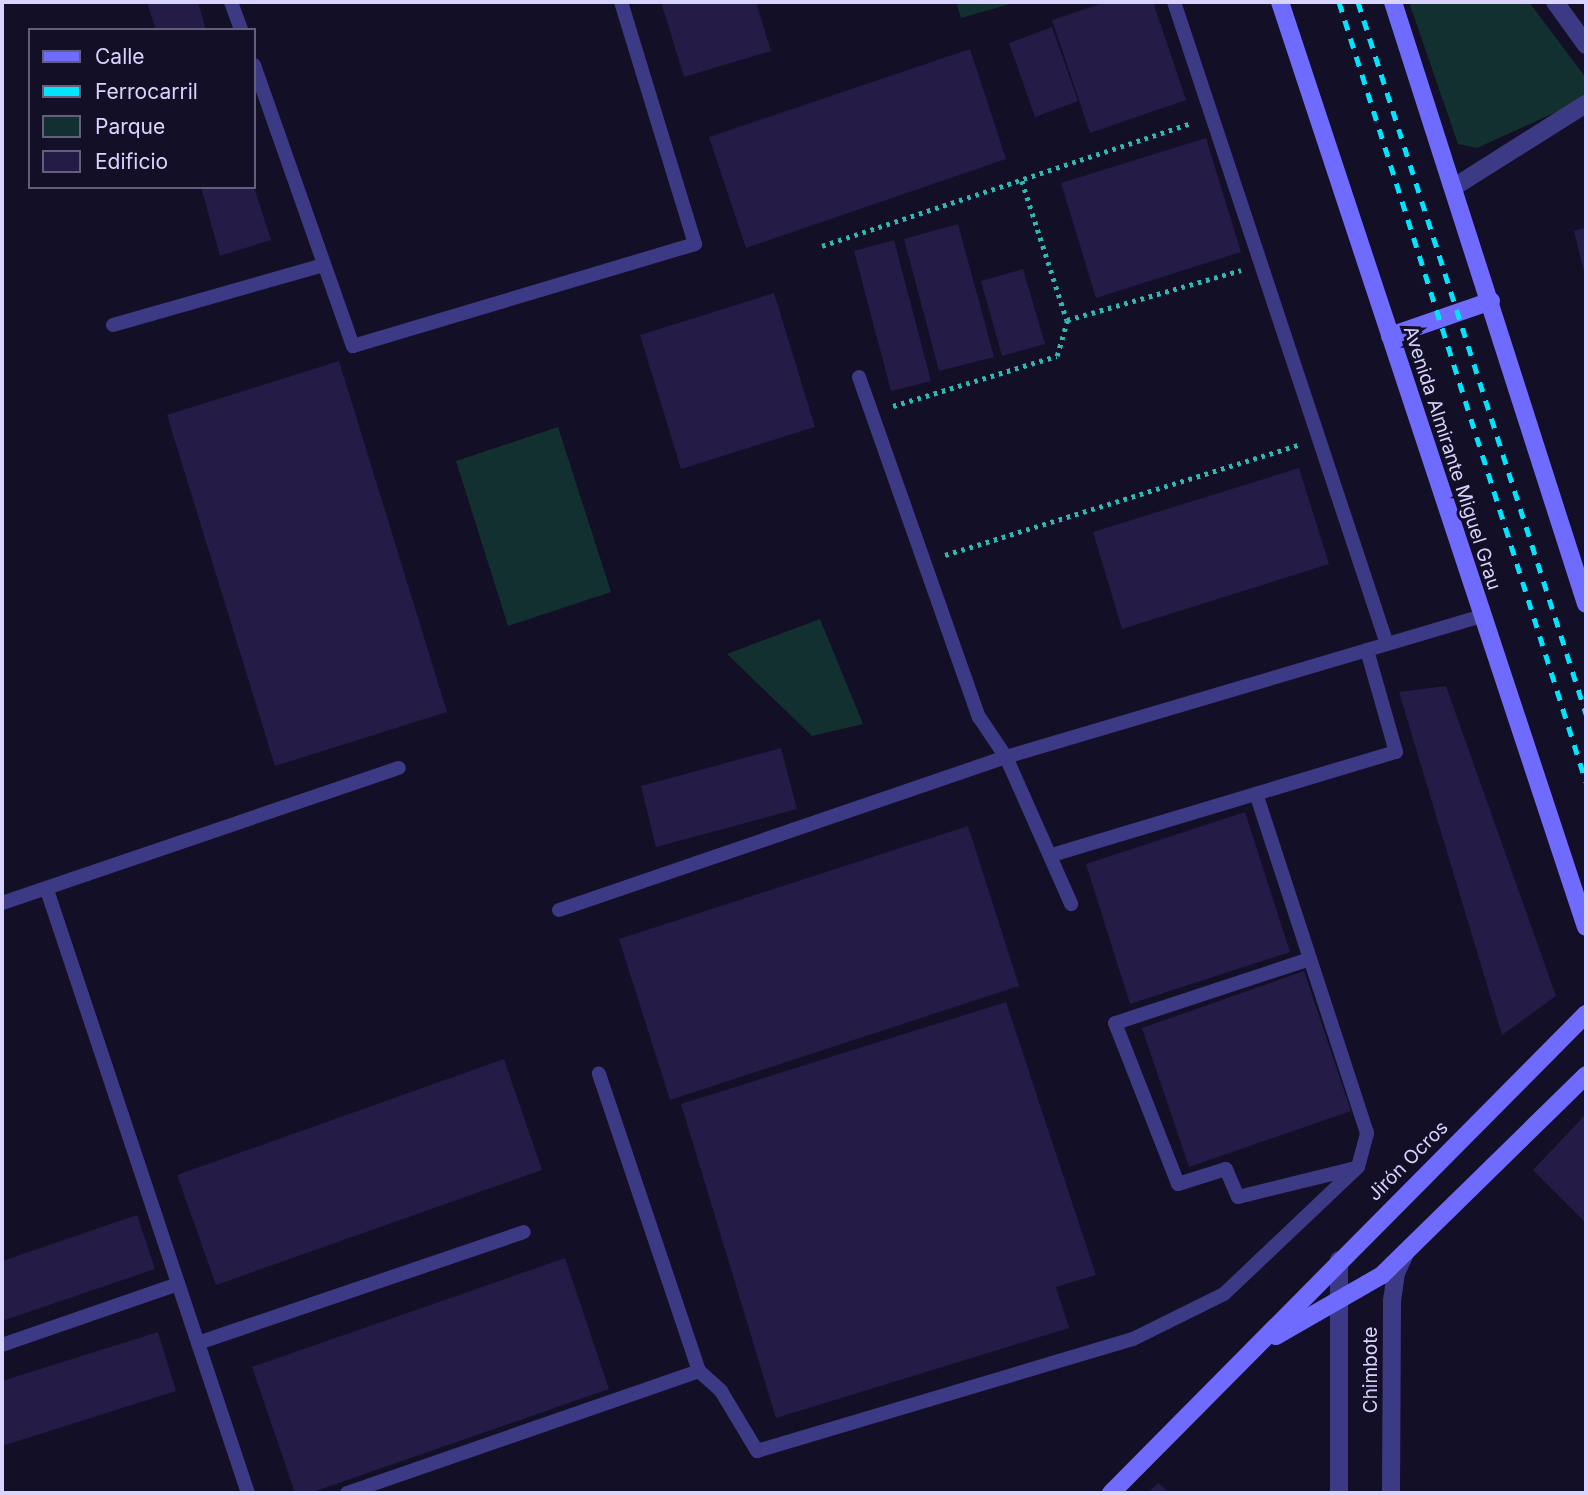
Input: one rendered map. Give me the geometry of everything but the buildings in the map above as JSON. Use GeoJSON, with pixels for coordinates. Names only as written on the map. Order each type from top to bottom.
{"type":"FeatureCollection","features":[{"type":"Feature","properties":{"kind":"main road","name":"Avenida Almirante Miguel Grau"},"geometry":{"type":"LineString","coordinates":[[1280,2],[1586,927]]}},
{"type":"Feature","properties":{"kind":"main road"},"geometry":{"type":"LineString","coordinates":[[1393,2],[1586,604]]}},
{"type":"Feature","properties":{"kind":"main road"},"geometry":{"type":"LineString","coordinates":[[1390,336],[1491,301]]}},
{"type":"Feature","properties":{"kind":"main road","name":"Jirón Ocros"},"geometry":{"type":"LineString","coordinates":[[1111,1493],[1264,1343],[1339,1260],[1586,1014]]}},
{"type":"Feature","properties":{"kind":"main road","name":"Jirón Ocros"},"geometry":{"type":"LineString","coordinates":[[1264,1343],[1339,1303],[1382,1275],[1586,1075]]}},
{"type":"Feature","properties":{"kind":"street"},"geometry":{"type":"LineString","coordinates":[[1555,2],[1586,45]]}},
{"type":"Feature","properties":{"kind":"street"},"geometry":{"type":"LineString","coordinates":[[1454,187],[1586,104]]}},
{"type":"Feature","properties":{"kind":"street","name":"Chimbote"},"geometry":{"type":"LineString","coordinates":[[1391,1493],[1392,1301],[1396,1272],[1407,1249]]}},
{"type":"Feature","properties":{"kind":"street","name":"Chimbote"},"geometry":{"type":"LineString","coordinates":[[1339,1260],[1339,1493]]}},
{"type":"Feature","properties":{"kind":"lane"},"geometry":{"type":"LineString","coordinates":[[231,2],[240,28]]}},
{"type":"Feature","properties":{"kind":"lane"},"geometry":{"type":"LineString","coordinates":[[256,71],[353,346],[695,244],[621,2]]}},
{"type":"Feature","properties":{"kind":"lane"},"geometry":{"type":"LineString","coordinates":[[1174,2],[1387,644]]}},
{"type":"Feature","properties":{"kind":"lane"},"geometry":{"type":"LineString","coordinates":[[113,325],[324,265]]}},
{"type":"Feature","properties":{"kind":"lane"},"geometry":{"type":"LineString","coordinates":[[859,377],[979,717],[1006,757],[1052,855],[1071,904]]}},
{"type":"Feature","properties":{"kind":"lane"},"geometry":{"type":"LineString","coordinates":[[559,910],[1006,757],[1482,616]]}},
{"type":"Feature","properties":{"kind":"lane"},"geometry":{"type":"LineString","coordinates":[[1052,855],[1396,752],[1367,650]]}},
{"type":"Feature","properties":{"kind":"lane"},"geometry":{"type":"LineString","coordinates":[[2,903],[47,890],[399,768]]}},
{"type":"Feature","properties":{"kind":"lane"},"geometry":{"type":"LineString","coordinates":[[599,1073],[699,1371],[721,1391],[757,1451],[1133,1339],[1224,1294],[1358,1167],[1367,1133],[1256,794]]}},
{"type":"Feature","properties":{"kind":"lane"},"geometry":{"type":"LineString","coordinates":[[47,890],[248,1493]]}},
{"type":"Feature","properties":{"kind":"lane"},"geometry":{"type":"LineString","coordinates":[[1310,959],[1115,1023],[1178,1184],[1226,1169],[1238,1197],[1358,1167]]}},
{"type":"Feature","properties":{"kind":"lane"},"geometry":{"type":"LineString","coordinates":[[198,1343],[524,1232]]}},
{"type":"Feature","properties":{"kind":"lane"},"geometry":{"type":"LineString","coordinates":[[2,1345],[178,1284]]}},
{"type":"Feature","properties":{"kind":"lane"},"geometry":{"type":"LineString","coordinates":[[347,1493],[699,1371]]}},
{"type":"Feature","properties":{"kind":"path"},"geometry":{"type":"LineString","coordinates":[[822,246],[1212,116]]}},
{"type":"Feature","properties":{"kind":"path"},"geometry":{"type":"LineString","coordinates":[[872,413],[1057,356],[1067,320],[1022,181]]}},
{"type":"Feature","properties":{"kind":"path"},"geometry":{"type":"LineString","coordinates":[[1067,320],[1262,264]]}},
{"type":"Feature","properties":{"kind":"path"},"geometry":{"type":"LineString","coordinates":[[924,561],[1319,438]]}},
{"type":"Feature","properties":{"kind":"green space"},"geometry":{"type":"Polygon","coordinates":[[[956,2],[1017,2],[961,18],[956,2]]]}},
{"type":"Feature","properties":{"kind":"green space"},"geometry":{"type":"Polygon","coordinates":[[[1409,2],[1529,2],[1586,78],[1585,99],[1477,148],[1458,144],[1409,2]]]}},
{"type":"Feature","properties":{"kind":"green space"},"geometry":{"type":"Polygon","coordinates":[[[558,427],[611,592],[508,626],[456,461],[558,427]]]}},
{"type":"Feature","properties":{"kind":"green space"},"geometry":{"type":"Polygon","coordinates":[[[820,619],[863,724],[812,736],[727,654],[820,619]]]}},
{"type":"Feature","properties":{"kind":"railway"},"geometry":{"type":"LineString","coordinates":[[1339,2],[1586,782]]}},
{"type":"Feature","properties":{"kind":"railway"},"geometry":{"type":"LineString","coordinates":[[1358,2],[1586,714]]}}]}
